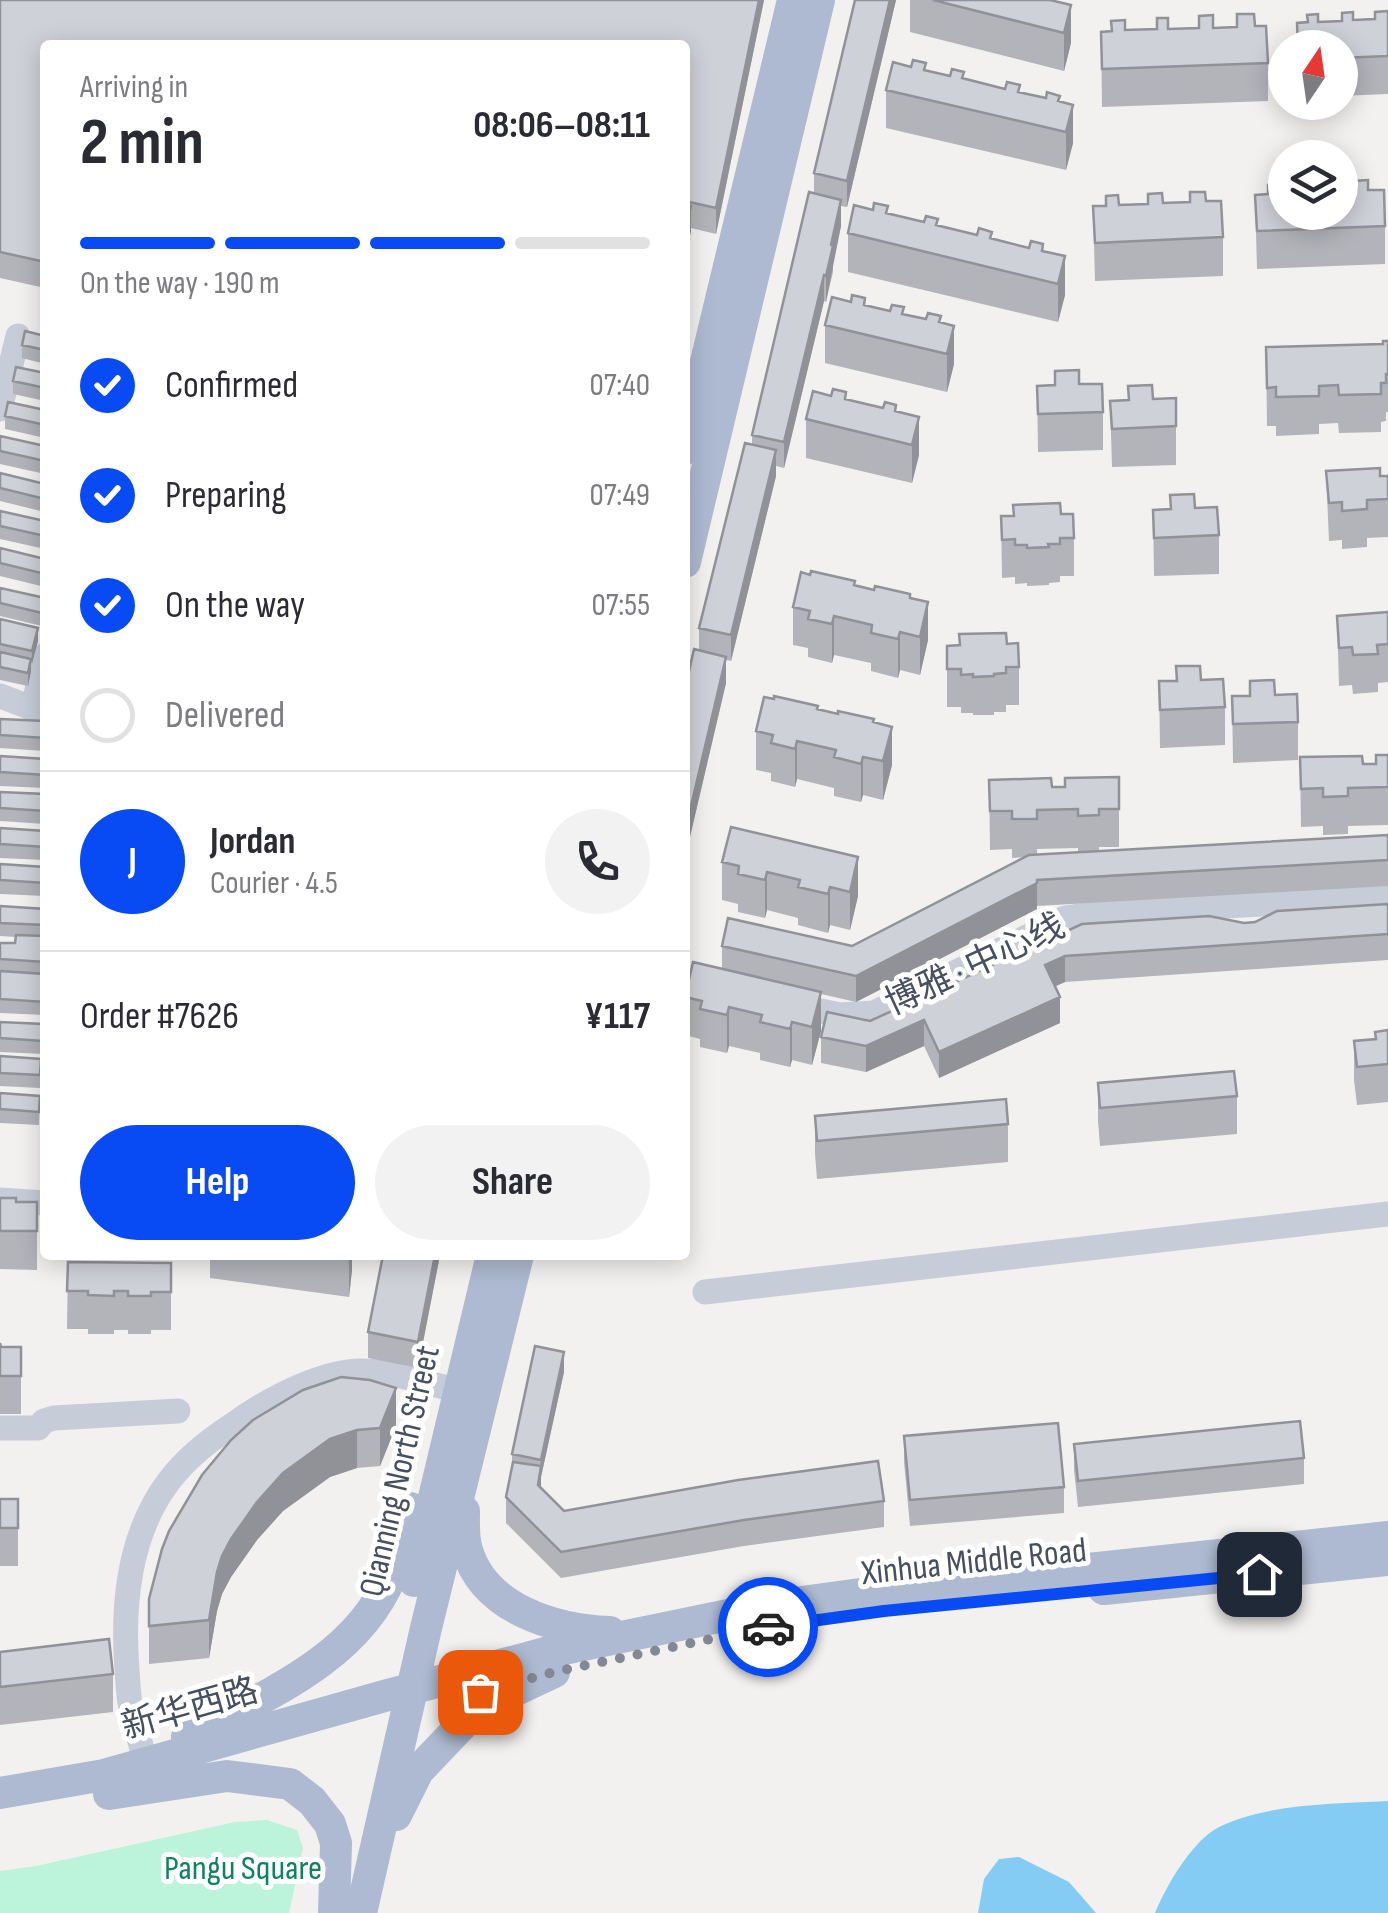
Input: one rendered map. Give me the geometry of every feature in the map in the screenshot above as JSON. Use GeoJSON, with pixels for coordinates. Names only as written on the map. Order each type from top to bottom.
{"type":"FeatureCollection","features":[{"type":"Feature","properties":{"kind":"main road"},"geometry":{"type":"LineString","coordinates":[[690,428],[792,0]]}},
{"type":"Feature","properties":{"kind":"main road"},"geometry":{"type":"LineString","coordinates":[[690,541],[819,0]]}},
{"type":"Feature","properties":{"kind":"main road"},"geometry":{"type":"LineString","coordinates":[[138,1763],[300,1675],[335,1651],[363,1622],[391,1577],[477,1268],[484,1260]]}},
{"type":"Feature","properties":{"kind":"main road","name":"Qianning North Street"},"geometry":{"type":"LineString","coordinates":[[398,1703],[488,1260]]}},
{"type":"Feature","properties":{"kind":"main road","name":"Qianning North Street"},"geometry":{"type":"LineString","coordinates":[[398,1703],[517,1260]]}},
{"type":"Feature","properties":{"kind":"main road"},"geometry":{"type":"LineString","coordinates":[[479,1412],[464,1511],[466,1549],[481,1580],[507,1604],[527,1615],[595,1632],[639,1634]]}},
{"type":"Feature","properties":{"kind":"main road","name":"Xinhua Middle Road"},"geometry":{"type":"LineString","coordinates":[[398,1703],[549,1652],[772,1606],[1388,1536]]}},
{"type":"Feature","properties":{"kind":"main road","name":"Xinhua Middle Road"},"geometry":{"type":"LineString","coordinates":[[398,1703],[775,1626],[1388,1560]]}},
{"type":"Feature","properties":{"kind":"main road"},"geometry":{"type":"LineString","coordinates":[[350,1909],[418,1771],[478,1708],[554,1672]]}},
{"type":"Feature","properties":{"kind":"main road"},"geometry":{"type":"LineString","coordinates":[[350,1909],[398,1703]]}},
{"type":"Feature","properties":{"kind":"main road","name":"新华西路"},"geometry":{"type":"LineString","coordinates":[[0,1792],[104,1775],[138,1763],[398,1703]]}},
{"type":"Feature","properties":{"kind":"main road","name":"新华西路"},"geometry":{"type":"LineString","coordinates":[[0,1812],[109,1794],[398,1703]]}},
{"type":"Feature","properties":{"kind":"main road"},"geometry":{"type":"LineString","coordinates":[[109,1794],[227,1776],[290,1784],[312,1800],[330,1824],[350,1909]]}},
{"type":"Feature","properties":{"kind":"street"},"geometry":{"type":"LineString","coordinates":[[0,410],[18,336]]}},
{"type":"Feature","properties":{"kind":"street"},"geometry":{"type":"LineString","coordinates":[[0,696],[39,710]]}},
{"type":"Feature","properties":{"kind":"street","name":"博雅 · 中心线"},"geometry":{"type":"LineString","coordinates":[[762,998],[840,1015],[874,1013],[1065,918],[1388,897]]}},
{"type":"Feature","properties":{"kind":"street"},"geometry":{"type":"LineString","coordinates":[[0,1200],[40,1203]]}},
{"type":"Feature","properties":{"kind":"street"},"geometry":{"type":"LineString","coordinates":[[706,1292],[1388,1214]]}},
{"type":"Feature","properties":{"kind":"street"},"geometry":{"type":"LineString","coordinates":[[138,1763],[116,1642],[132,1563],[147,1520],[168,1483],[186,1462],[260,1405],[314,1382],[347,1372],[382,1374],[444,1387]]}},
{"type":"Feature","properties":{"kind":"street"},"geometry":{"type":"LineString","coordinates":[[0,1428],[38,1428],[54,1418],[178,1411]]}},
{"type":"Feature","properties":{"kind":"green space","name":"Pangu Square"},"geometry":{"type":"Polygon","coordinates":[[[267,1820],[297,1830],[303,1848],[289,1913],[0,1913],[0,1871],[235,1822],[267,1820]]]}},
{"type":"Feature","properties":{"kind":"water"},"geometry":{"type":"Polygon","coordinates":[[[1388,1801],[1388,1913],[1155,1913],[1190,1853],[1219,1827],[1280,1809],[1388,1801]]]}},
{"type":"Feature","properties":{"kind":"water"},"geometry":{"type":"Polygon","coordinates":[[[1019,1857],[1069,1882],[1096,1913],[978,1913],[984,1879],[999,1859],[1019,1857]]]}},
{"type":"Feature","properties":{"kind":"building"},"geometry":{"type":"Polygon","coordinates":[[[0,0],[759,0],[716,208],[690,202],[690,40],[40,40],[40,261],[0,252],[0,0]]]}},
{"type":"Feature","properties":{"kind":"building"},"geometry":{"type":"Polygon","coordinates":[[[855,0],[890,0],[847,181],[814,173],[855,0]]]}},
{"type":"Feature","properties":{"kind":"building"},"geometry":{"type":"Polygon","coordinates":[[[933,0],[1050,0],[1071,5],[1064,33],[933,0]]]}},
{"type":"Feature","properties":{"kind":"building"},"geometry":{"type":"Polygon","coordinates":[[[1388,11],[1388,56],[1358,57],[1358,30],[1297,30],[1297,23],[1308,22],[1307,15],[1318,14],[1318,22],[1342,21],[1342,13],[1353,12],[1353,20],[1375,19],[1375,12],[1388,11]]]}},
{"type":"Feature","properties":{"kind":"building"},"geometry":{"type":"Polygon","coordinates":[[[1237,14],[1254,14],[1255,26],[1266,26],[1268,63],[1102,69],[1101,32],[1112,31],[1111,21],[1125,20],[1125,30],[1157,29],[1157,18],[1168,18],[1168,29],[1199,28],[1199,16],[1213,15],[1213,28],[1237,27],[1237,14]]]}},
{"type":"Feature","properties":{"kind":"building"},"geometry":{"type":"Polygon","coordinates":[[[913,60],[926,63],[924,70],[950,76],[952,69],[964,72],[962,78],[1005,89],[1007,82],[1020,85],[1018,92],[1046,98],[1047,92],[1060,96],[1058,101],[1073,105],[1066,132],[886,90],[893,62],[911,67],[913,60]]]}},
{"type":"Feature","properties":{"kind":"building"},"geometry":{"type":"Polygon","coordinates":[[[1368,180],[1368,190],[1384,190],[1385,226],[1358,227],[1358,181],[1368,180]]]}},
{"type":"Feature","properties":{"kind":"building"},"geometry":{"type":"Polygon","coordinates":[[[809,192],[841,200],[784,442],[752,435],[809,192]]]}},
{"type":"Feature","properties":{"kind":"building"},"geometry":{"type":"Polygon","coordinates":[[[1190,192],[1205,192],[1206,201],[1221,201],[1223,237],[1095,243],[1093,206],[1106,206],[1106,196],[1118,195],[1119,205],[1148,204],[1148,194],[1162,193],[1163,203],[1190,202],[1190,192]]]}},
{"type":"Feature","properties":{"kind":"building"},"geometry":{"type":"Polygon","coordinates":[[[1268,194],[1268,230],[1283,230],[1257,231],[1255,195],[1268,194]]]}},
{"type":"Feature","properties":{"kind":"building"},"geometry":{"type":"Polygon","coordinates":[[[874,203],[888,206],[886,213],[924,222],[926,216],[938,219],[936,225],[977,235],[979,228],[992,232],[990,238],[1029,248],[1031,241],[1043,244],[1042,251],[1065,256],[1058,284],[848,233],[854,205],[873,210],[874,203]]]}},
{"type":"Feature","properties":{"kind":"building"},"geometry":{"type":"Polygon","coordinates":[[[852,295],[865,298],[864,305],[890,311],[892,305],[904,307],[902,314],[926,319],[928,313],[941,316],[939,322],[954,326],[947,354],[825,325],[832,297],[851,302],[852,295]]]}},
{"type":"Feature","properties":{"kind":"building"},"geometry":{"type":"Polygon","coordinates":[[[25,331],[40,335],[40,349],[22,345],[25,331]]]}},
{"type":"Feature","properties":{"kind":"building"},"geometry":{"type":"Polygon","coordinates":[[[1388,341],[1388,374],[1386,383],[1381,383],[1381,394],[1339,395],[1338,385],[1319,386],[1319,396],[1276,397],[1276,387],[1267,388],[1266,347],[1388,341]]]}},
{"type":"Feature","properties":{"kind":"building"},"geometry":{"type":"Polygon","coordinates":[[[16,367],[40,372],[40,387],[13,381],[16,367]]]}},
{"type":"Feature","properties":{"kind":"building"},"geometry":{"type":"Polygon","coordinates":[[[1079,370],[1079,384],[1102,384],[1103,412],[1038,414],[1037,386],[1055,385],[1055,371],[1079,370]]]}},
{"type":"Feature","properties":{"kind":"building"},"geometry":{"type":"Polygon","coordinates":[[[1152,385],[1153,399],[1176,398],[1176,426],[1112,429],[1110,401],[1129,400],[1128,386],[1152,385]]]}},
{"type":"Feature","properties":{"kind":"building"},"geometry":{"type":"Polygon","coordinates":[[[833,389],[846,392],[845,399],[883,408],[885,402],[896,405],[895,411],[919,417],[912,445],[806,419],[813,391],[831,396],[833,389]]]}},
{"type":"Feature","properties":{"kind":"building"},"geometry":{"type":"Polygon","coordinates":[[[8,402],[40,409],[40,424],[5,416],[8,402]]]}},
{"type":"Feature","properties":{"kind":"building"},"geometry":{"type":"Polygon","coordinates":[[[0,436],[40,445],[40,460],[0,451],[0,436]]]}},
{"type":"Feature","properties":{"kind":"building"},"geometry":{"type":"Polygon","coordinates":[[[745,443],[776,450],[731,635],[699,628],[745,443]]]}},
{"type":"Feature","properties":{"kind":"building"},"geometry":{"type":"Polygon","coordinates":[[[1380,468],[1380,476],[1388,476],[1388,499],[1367,500],[1367,509],[1342,511],[1342,502],[1329,503],[1326,471],[1380,468]]]}},
{"type":"Feature","properties":{"kind":"building"},"geometry":{"type":"Polygon","coordinates":[[[0,473],[40,483],[40,498],[0,488],[0,473]]]}},
{"type":"Feature","properties":{"kind":"building"},"geometry":{"type":"Polygon","coordinates":[[[1194,494],[1195,508],[1217,507],[1219,535],[1154,538],[1153,510],[1171,509],[1170,495],[1194,494]]]}},
{"type":"Feature","properties":{"kind":"building"},"geometry":{"type":"Polygon","coordinates":[[[1060,503],[1061,514],[1073,514],[1074,538],[1060,538],[1060,544],[1048,544],[1049,547],[1027,548],[1015,545],[1015,539],[1002,540],[1001,516],[1014,516],[1013,505],[1060,503]]]}},
{"type":"Feature","properties":{"kind":"building"},"geometry":{"type":"Polygon","coordinates":[[[0,511],[40,520],[40,535],[0,526],[0,511]]]}},
{"type":"Feature","properties":{"kind":"building"},"geometry":{"type":"Polygon","coordinates":[[[0,548],[40,558],[40,573],[0,563],[0,548]]]}},
{"type":"Feature","properties":{"kind":"building"},"geometry":{"type":"Polygon","coordinates":[[[811,571],[855,581],[854,585],[874,590],[875,586],[910,594],[910,598],[928,602],[920,637],[900,632],[898,639],[871,633],[872,625],[834,616],[832,624],[808,619],[810,611],[793,607],[801,572],[810,575],[811,571]]]}},
{"type":"Feature","properties":{"kind":"building"},"geometry":{"type":"Polygon","coordinates":[[[0,588],[40,597],[40,613],[0,603],[0,588]]]}},
{"type":"Feature","properties":{"kind":"building"},"geometry":{"type":"Polygon","coordinates":[[[1388,612],[1388,644],[1377,645],[1378,654],[1353,655],[1352,647],[1339,648],[1337,616],[1388,612]]]}},
{"type":"Feature","properties":{"kind":"building"},"geometry":{"type":"Polygon","coordinates":[[[0,619],[38,628],[32,651],[0,644],[0,619]]]}},
{"type":"Feature","properties":{"kind":"building"},"geometry":{"type":"Polygon","coordinates":[[[1006,633],[1007,644],[1018,643],[1019,667],[1006,667],[1006,673],[994,676],[973,677],[961,675],[961,669],[947,669],[947,646],[960,645],[959,634],[1006,633]]]}},
{"type":"Feature","properties":{"kind":"building"},"geometry":{"type":"Polygon","coordinates":[[[694,649],[726,657],[690,811],[690,667],[694,649]]]}},
{"type":"Feature","properties":{"kind":"building"},"geometry":{"type":"Polygon","coordinates":[[[0,652],[31,659],[28,673],[0,667],[0,652]]]}},
{"type":"Feature","properties":{"kind":"building"},"geometry":{"type":"Polygon","coordinates":[[[1176,666],[1200,666],[1201,680],[1223,679],[1225,707],[1160,710],[1159,681],[1177,681],[1176,666]]]}},
{"type":"Feature","properties":{"kind":"building"},"geometry":{"type":"Polygon","coordinates":[[[1274,680],[1275,695],[1297,694],[1298,722],[1233,724],[1232,696],[1250,696],[1250,681],[1274,680]]]}},
{"type":"Feature","properties":{"kind":"building"},"geometry":{"type":"Polygon","coordinates":[[[774,696],[838,714],[874,719],[873,722],[892,727],[883,761],[863,757],[861,764],[834,757],[836,750],[797,741],[795,749],[771,743],[773,735],[756,731],[764,697],[774,696]]]}},
{"type":"Feature","properties":{"kind":"building"},"geometry":{"type":"Polygon","coordinates":[[[0,719],[40,721],[40,738],[0,735],[0,719]]]}},
{"type":"Feature","properties":{"kind":"building"},"geometry":{"type":"Polygon","coordinates":[[[1376,755],[1388,755],[1388,787],[1348,788],[1348,796],[1323,797],[1323,788],[1301,789],[1300,757],[1362,756],[1363,764],[1376,764],[1376,755]]]}},
{"type":"Feature","properties":{"kind":"building"},"geometry":{"type":"Polygon","coordinates":[[[0,756],[40,759],[40,775],[0,772],[0,756]]]}},
{"type":"Feature","properties":{"kind":"building"},"geometry":{"type":"Polygon","coordinates":[[[1119,777],[1119,809],[1099,809],[1099,815],[1078,816],[1078,809],[1037,810],[1037,819],[1012,819],[1012,811],[990,811],[989,780],[1051,778],[1052,787],[1065,787],[1065,778],[1119,777]]]}},
{"type":"Feature","properties":{"kind":"building"},"geometry":{"type":"Polygon","coordinates":[[[0,792],[40,794],[40,811],[0,808],[0,792]]]}},
{"type":"Feature","properties":{"kind":"building"},"geometry":{"type":"Polygon","coordinates":[[[731,827],[858,857],[850,892],[830,887],[828,894],[798,887],[800,880],[767,872],[765,880],[738,874],[739,866],[722,862],[731,827]]]}},
{"type":"Feature","properties":{"kind":"building"},"geometry":{"type":"Polygon","coordinates":[[[0,828],[40,831],[40,847],[0,844],[0,828]]]}},
{"type":"Feature","properties":{"kind":"building"},"geometry":{"type":"Polygon","coordinates":[[[1388,835],[1388,860],[1037,880],[856,976],[722,946],[728,918],[852,946],[1029,855],[1388,835]]]}},
{"type":"Feature","properties":{"kind":"building"},"geometry":{"type":"Polygon","coordinates":[[[0,864],[40,867],[40,883],[0,880],[0,864]]]}},
{"type":"Feature","properties":{"kind":"building"},"geometry":{"type":"Polygon","coordinates":[[[1388,904],[1388,934],[1065,956],[1045,965],[1060,997],[939,1052],[924,1020],[866,1046],[821,1037],[827,1012],[870,1021],[1082,924],[1209,916],[1244,923],[1277,911],[1388,904]]]}},
{"type":"Feature","properties":{"kind":"building"},"geometry":{"type":"Polygon","coordinates":[[[0,906],[40,909],[40,925],[0,923],[0,906]]]}},
{"type":"Feature","properties":{"kind":"building"},"geometry":{"type":"Polygon","coordinates":[[[16,935],[40,936],[40,962],[0,959],[0,943],[15,943],[16,935]]]}},
{"type":"Feature","properties":{"kind":"building"},"geometry":{"type":"Polygon","coordinates":[[[693,962],[821,992],[812,1027],[792,1022],[790,1029],[760,1022],[762,1015],[729,1007],[727,1015],[700,1009],[702,1001],[690,998],[693,962]]]}},
{"type":"Feature","properties":{"kind":"building"},"geometry":{"type":"Polygon","coordinates":[[[0,971],[40,974],[40,1002],[0,999],[0,971]]]}},
{"type":"Feature","properties":{"kind":"building"},"geometry":{"type":"Polygon","coordinates":[[[0,1022],[40,1024],[40,1041],[0,1038],[0,1022]]]}},
{"type":"Feature","properties":{"kind":"building"},"geometry":{"type":"Polygon","coordinates":[[[1388,1030],[1388,1064],[1357,1067],[1354,1041],[1376,1039],[1375,1032],[1388,1030]]]}},
{"type":"Feature","properties":{"kind":"building"},"geometry":{"type":"Polygon","coordinates":[[[0,1056],[40,1059],[40,1075],[0,1073],[0,1056]]]}},
{"type":"Feature","properties":{"kind":"building"},"geometry":{"type":"Polygon","coordinates":[[[1234,1071],[1237,1096],[1100,1108],[1098,1083],[1234,1071]]]}},
{"type":"Feature","properties":{"kind":"building"},"geometry":{"type":"Polygon","coordinates":[[[0,1093],[40,1096],[39,1112],[0,1109],[0,1093]]]}},
{"type":"Feature","properties":{"kind":"building"},"geometry":{"type":"Polygon","coordinates":[[[1006,1099],[1008,1124],[817,1141],[815,1116],[1006,1099]]]}},
{"type":"Feature","properties":{"kind":"building"},"geometry":{"type":"Polygon","coordinates":[[[0,1198],[37,1202],[37,1231],[0,1231],[0,1198]]]}},
{"type":"Feature","properties":{"kind":"building"},"geometry":{"type":"Polygon","coordinates":[[[382,1260],[434,1260],[418,1342],[368,1332],[382,1260]]]}},
{"type":"Feature","properties":{"kind":"building"},"geometry":{"type":"Polygon","coordinates":[[[68,1262],[171,1263],[171,1292],[128,1296],[128,1291],[114,1291],[114,1296],[67,1291],[68,1262]]]}},
{"type":"Feature","properties":{"kind":"building"},"geometry":{"type":"Polygon","coordinates":[[[0,1343],[1,1347],[21,1347],[21,1376],[0,1376],[0,1343]]]}},
{"type":"Feature","properties":{"kind":"building"},"geometry":{"type":"Polygon","coordinates":[[[535,1346],[564,1352],[541,1460],[512,1454],[535,1346]]]}},
{"type":"Feature","properties":{"kind":"building"},"geometry":{"type":"Polygon","coordinates":[[[341,1377],[396,1388],[380,1428],[330,1439],[283,1473],[257,1502],[222,1556],[209,1620],[149,1626],[149,1599],[162,1549],[202,1475],[253,1420],[303,1390],[341,1377]]]}},
{"type":"Feature","properties":{"kind":"building"},"geometry":{"type":"Polygon","coordinates":[[[1300,1421],[1304,1458],[1078,1481],[1074,1444],[1300,1421]]]}},
{"type":"Feature","properties":{"kind":"building"},"geometry":{"type":"Polygon","coordinates":[[[1058,1423],[1064,1487],[910,1500],[904,1436],[1058,1423]]]}},
{"type":"Feature","properties":{"kind":"building"},"geometry":{"type":"Polygon","coordinates":[[[878,1461],[884,1501],[744,1520],[561,1552],[506,1497],[513,1462],[541,1466],[538,1485],[564,1511],[738,1480],[878,1461]]]}},
{"type":"Feature","properties":{"kind":"building"},"geometry":{"type":"Polygon","coordinates":[[[0,1499],[18,1499],[18,1528],[0,1528],[0,1499]]]}},
{"type":"Feature","properties":{"kind":"building"},"geometry":{"type":"Polygon","coordinates":[[[109,1639],[113,1674],[0,1687],[0,1652],[109,1639]]]}},
{"type":"Feature","properties":{"kind":"way so far"},"geometry":{"type":"LineString","coordinates":[[480,1692],[554,1672],[768,1627]]}},
{"type":"Feature","properties":{"kind":"route"},"geometry":{"type":"LineString","coordinates":[[768,1627],[884,1611],[1259,1574]]}}]}
